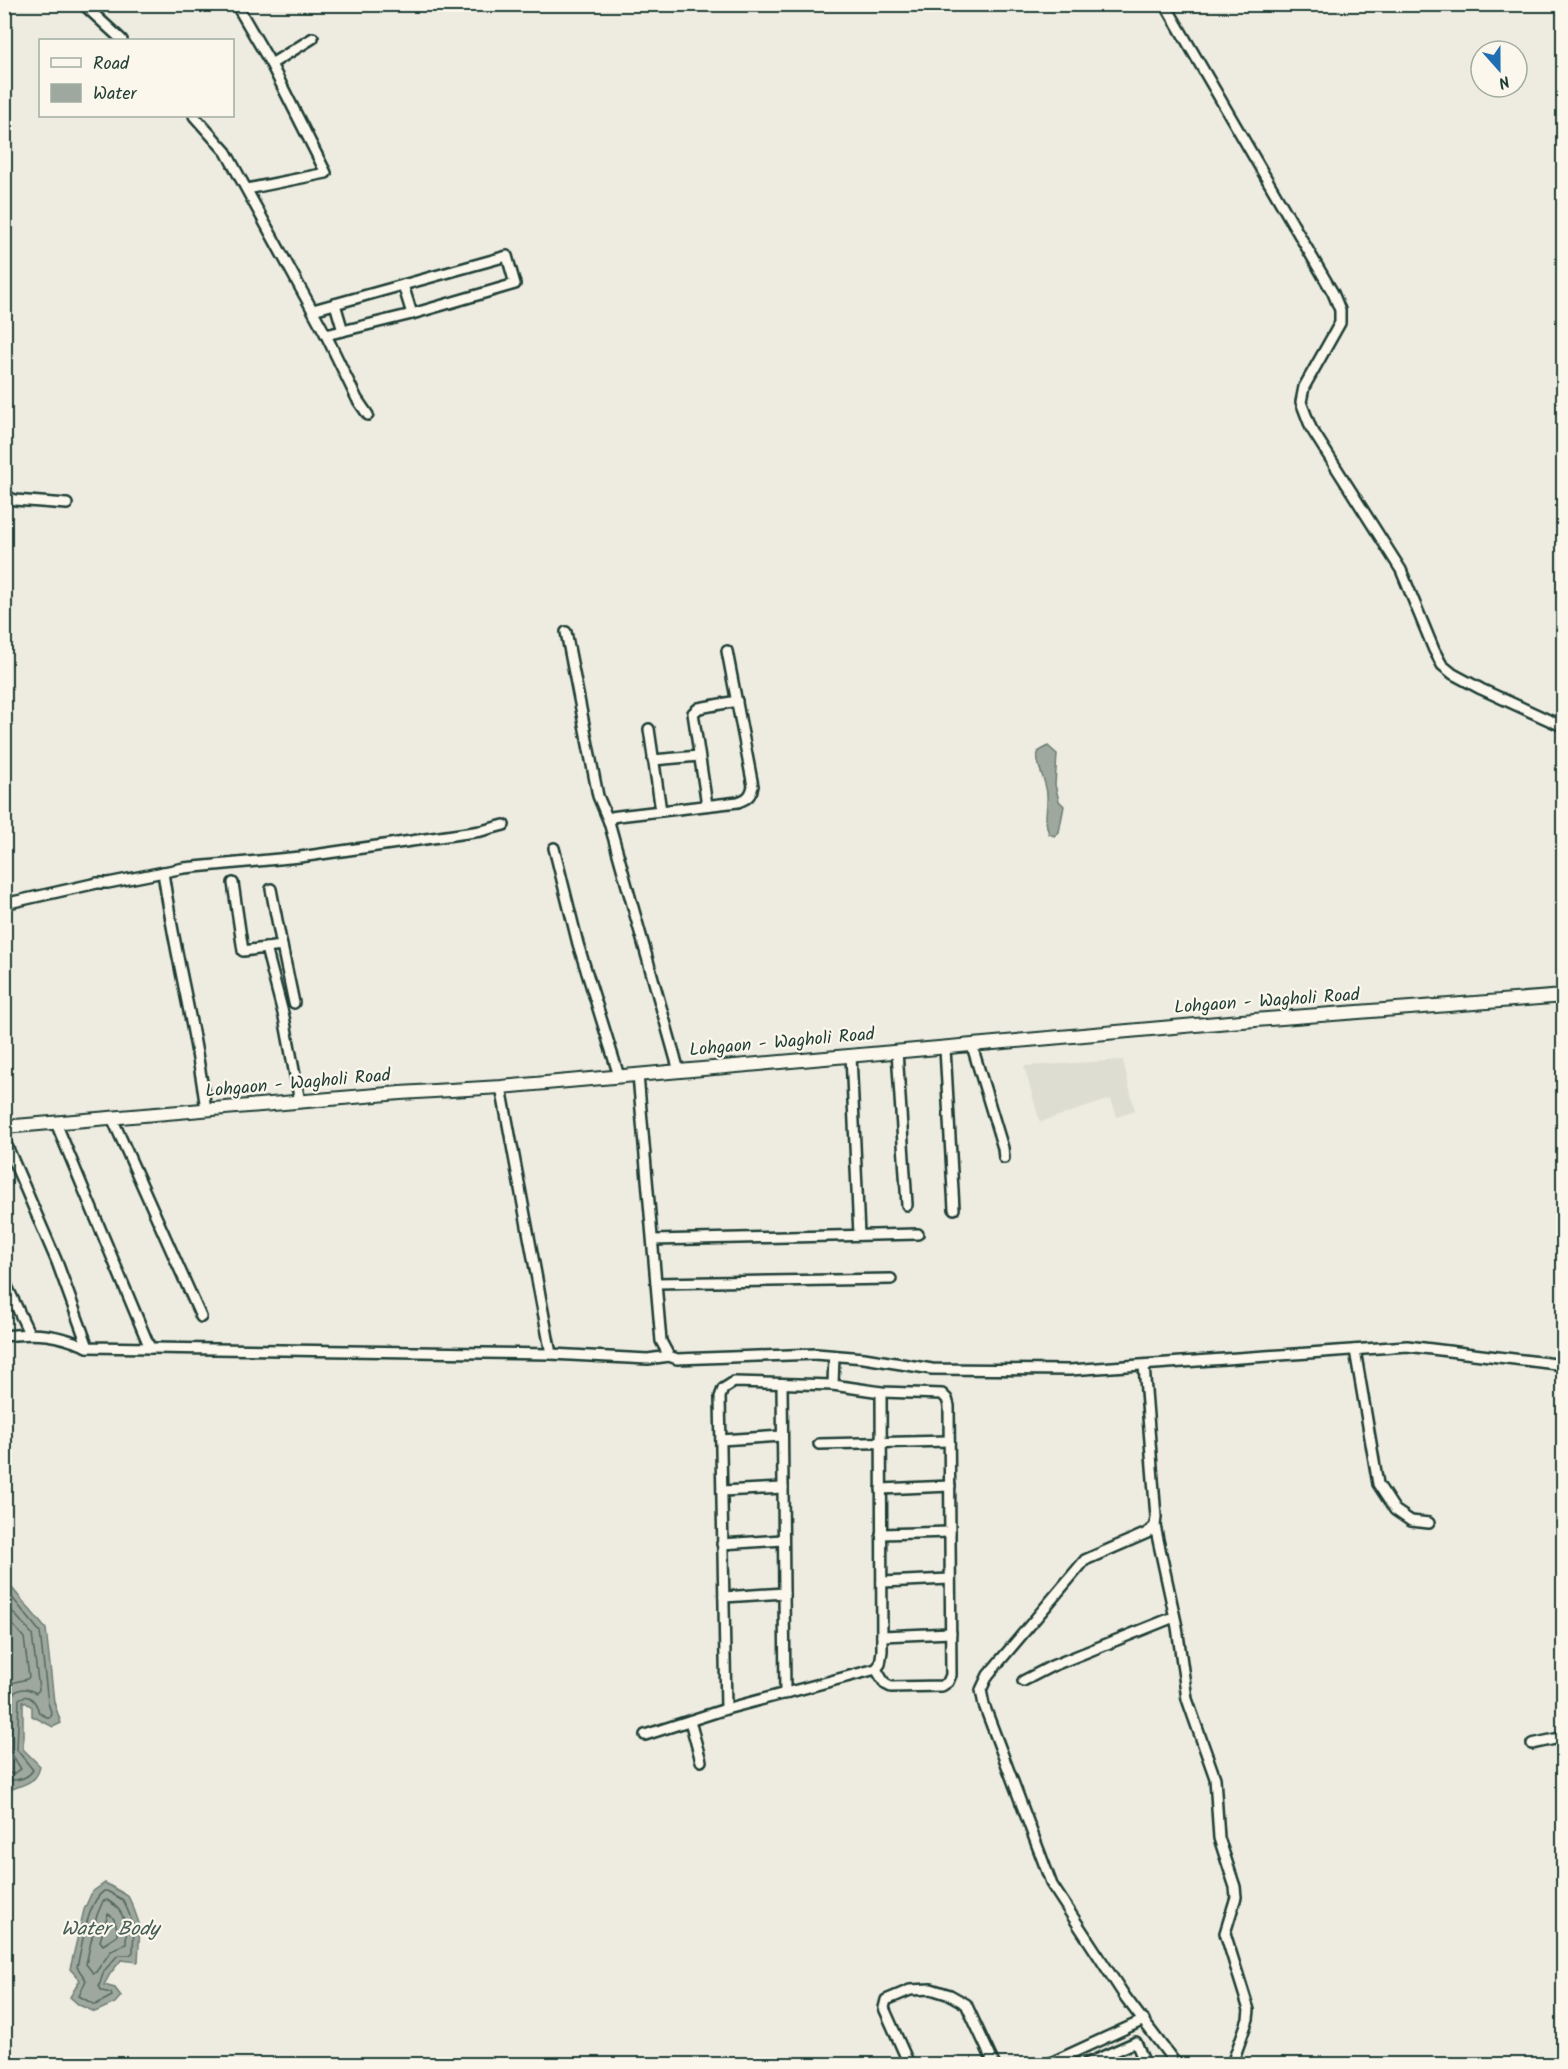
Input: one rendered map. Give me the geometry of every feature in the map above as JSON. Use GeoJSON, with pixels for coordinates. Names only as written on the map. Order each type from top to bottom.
{"type":"FeatureCollection","features":[{"type":"Feature","properties":{"kind":"main road","name":"Lohgaon - Wagholi Road"},"geometry":{"type":"LineString","coordinates":[[4,1127],[501,1087],[1229,1022],[1563,996]]}},
{"type":"Feature","properties":{"kind":"street"},"geometry":{"type":"LineString","coordinates":[[82,4],[121,39]]}},
{"type":"Feature","properties":{"kind":"street"},"geometry":{"type":"LineString","coordinates":[[236,4],[271,64],[326,173],[247,189]]}},
{"type":"Feature","properties":{"kind":"street"},"geometry":{"type":"LineString","coordinates":[[1165,4],[1333,293],[1340,310],[1340,323],[1304,387],[1300,402],[1311,428],[1401,570],[1442,665],[1481,688],[1563,727]]}},
{"type":"Feature","properties":{"kind":"street"},"geometry":{"type":"LineString","coordinates":[[271,64],[313,38]]}},
{"type":"Feature","properties":{"kind":"street"},"geometry":{"type":"LineString","coordinates":[[195,117],[226,152],[313,310],[357,399],[368,415]]}},
{"type":"Feature","properties":{"kind":"street"},"geometry":{"type":"LineString","coordinates":[[313,310],[507,256],[515,284],[412,314],[326,335]]}},
{"type":"Feature","properties":{"kind":"street"},"geometry":{"type":"LineString","coordinates":[[403,285],[412,314]]}},
{"type":"Feature","properties":{"kind":"street"},"geometry":{"type":"LineString","coordinates":[[335,304],[343,332]]}},
{"type":"Feature","properties":{"kind":"street"},"geometry":{"type":"LineString","coordinates":[[4,495],[15,500],[68,504]]}},
{"type":"Feature","properties":{"kind":"street"},"geometry":{"type":"LineString","coordinates":[[567,632],[598,796],[609,822],[679,1071]]}},
{"type":"Feature","properties":{"kind":"street"},"geometry":{"type":"LineString","coordinates":[[609,822],[612,817],[618,816],[738,802],[752,794],[753,786],[727,651]]}},
{"type":"Feature","properties":{"kind":"street"},"geometry":{"type":"LineString","coordinates":[[707,805],[693,718],[695,710],[737,701]]}},
{"type":"Feature","properties":{"kind":"street"},"geometry":{"type":"LineString","coordinates":[[649,729],[661,811]]}},
{"type":"Feature","properties":{"kind":"street"},"geometry":{"type":"LineString","coordinates":[[654,760],[699,756]]}},
{"type":"Feature","properties":{"kind":"street"},"geometry":{"type":"LineString","coordinates":[[4,904],[97,883],[108,883],[163,872],[241,861],[300,856],[481,831],[504,825]]}},
{"type":"Feature","properties":{"kind":"street"},"geometry":{"type":"LineString","coordinates":[[554,848],[578,944],[619,1076]]}},
{"type":"Feature","properties":{"kind":"street"},"geometry":{"type":"LineString","coordinates":[[163,872],[171,928],[202,1079],[206,1110]]}},
{"type":"Feature","properties":{"kind":"street"},"geometry":{"type":"LineString","coordinates":[[234,883],[243,951],[282,946]]}},
{"type":"Feature","properties":{"kind":"street"},"geometry":{"type":"LineString","coordinates":[[271,889],[294,1003]]}},
{"type":"Feature","properties":{"kind":"street"},"geometry":{"type":"LineString","coordinates":[[266,948],[284,1017],[300,1102]]}},
{"type":"Feature","properties":{"kind":"street"},"geometry":{"type":"LineString","coordinates":[[972,1046],[1004,1158]]}},
{"type":"Feature","properties":{"kind":"street"},"geometry":{"type":"LineString","coordinates":[[945,1048],[954,1209]]}},
{"type":"Feature","properties":{"kind":"street"},"geometry":{"type":"LineString","coordinates":[[897,1051],[907,1205]]}},
{"type":"Feature","properties":{"kind":"street"},"geometry":{"type":"LineString","coordinates":[[851,1055],[859,1235]]}},
{"type":"Feature","properties":{"kind":"street"},"geometry":{"type":"LineString","coordinates":[[638,1075],[661,1341],[669,1356]]}},
{"type":"Feature","properties":{"kind":"street"},"geometry":{"type":"LineString","coordinates":[[501,1087],[551,1354]]}},
{"type":"Feature","properties":{"kind":"street"},"geometry":{"type":"LineString","coordinates":[[112,1118],[201,1317]]}},
{"type":"Feature","properties":{"kind":"street"},"geometry":{"type":"LineString","coordinates":[[56,1123],[150,1348]]}},
{"type":"Feature","properties":{"kind":"street"},"geometry":{"type":"LineString","coordinates":[[4,1139],[57,1262],[88,1347]]}},
{"type":"Feature","properties":{"kind":"street"},"geometry":{"type":"LineString","coordinates":[[653,1240],[918,1234]]}},
{"type":"Feature","properties":{"kind":"street"},"geometry":{"type":"LineString","coordinates":[[656,1283],[891,1279]]}},
{"type":"Feature","properties":{"kind":"street"},"geometry":{"type":"LineString","coordinates":[[4,1280],[29,1333]]}},
{"type":"Feature","properties":{"kind":"street"},"geometry":{"type":"LineString","coordinates":[[4,1336],[29,1333],[60,1336],[88,1347],[551,1354],[648,1359],[669,1356],[676,1359],[784,1355],[834,1356],[864,1358],[932,1369],[980,1371],[1144,1366],[1192,1360],[1407,1346],[1563,1365]]}},
{"type":"Feature","properties":{"kind":"street"},"geometry":{"type":"LineString","coordinates":[[1355,1350],[1378,1484],[1395,1510],[1411,1521],[1429,1523]]}},
{"type":"Feature","properties":{"kind":"street"},"geometry":{"type":"LineString","coordinates":[[833,1385],[834,1356]]}},
{"type":"Feature","properties":{"kind":"street"},"geometry":{"type":"LineString","coordinates":[[1144,1366],[1155,1526],[1174,1617],[1187,1699],[1215,1778],[1219,1838],[1235,1887],[1235,1905],[1225,1933],[1249,2010],[1232,2064]]}},
{"type":"Feature","properties":{"kind":"street"},"geometry":{"type":"LineString","coordinates":[[726,1709],[720,1397],[723,1389],[734,1382],[833,1385],[881,1392],[942,1394],[947,1399],[949,1406],[951,1675],[948,1682],[942,1686],[891,1687],[885,1684],[876,1670]]}},
{"type":"Feature","properties":{"kind":"street"},"geometry":{"type":"LineString","coordinates":[[782,1384],[784,1694]]}},
{"type":"Feature","properties":{"kind":"street"},"geometry":{"type":"LineString","coordinates":[[645,1735],[726,1709],[876,1670],[880,1664],[882,1636],[881,1392]]}},
{"type":"Feature","properties":{"kind":"street"},"geometry":{"type":"LineString","coordinates":[[721,1440],[782,1436]]}},
{"type":"Feature","properties":{"kind":"street"},"geometry":{"type":"LineString","coordinates":[[819,1444],[949,1441]]}},
{"type":"Feature","properties":{"kind":"street"},"geometry":{"type":"LineString","coordinates":[[881,1489],[950,1486]]}},
{"type":"Feature","properties":{"kind":"street"},"geometry":{"type":"LineString","coordinates":[[722,1491],[783,1488]]}},
{"type":"Feature","properties":{"kind":"street"},"geometry":{"type":"LineString","coordinates":[[1155,1526],[1147,1533],[1085,1560],[988,1675],[981,1689],[984,1705],[1052,1885],[1126,1998],[1176,2064]]}},
{"type":"Feature","properties":{"kind":"street"},"geometry":{"type":"LineString","coordinates":[[881,1534],[950,1532]]}},
{"type":"Feature","properties":{"kind":"street"},"geometry":{"type":"LineString","coordinates":[[722,1544],[783,1540]]}},
{"type":"Feature","properties":{"kind":"street"},"geometry":{"type":"LineString","coordinates":[[882,1582],[950,1579]]}},
{"type":"Feature","properties":{"kind":"street"},"geometry":{"type":"LineString","coordinates":[[724,1597],[784,1593]]}},
{"type":"Feature","properties":{"kind":"street"},"geometry":{"type":"LineString","coordinates":[[1023,1681],[1062,1662],[1174,1617]]}},
{"type":"Feature","properties":{"kind":"street"},"geometry":{"type":"LineString","coordinates":[[882,1636],[951,1633]]}},
{"type":"Feature","properties":{"kind":"street"},"geometry":{"type":"LineString","coordinates":[[690,1721],[701,1761]]}},
{"type":"Feature","properties":{"kind":"street"},"geometry":{"type":"LineString","coordinates":[[1532,1744],[1563,1737]]}},
{"type":"Feature","properties":{"kind":"street"},"geometry":{"type":"LineString","coordinates":[[909,2064],[884,2008],[886,2000],[910,1990],[931,1989],[951,1995],[966,2004],[994,2064]]}},
{"type":"Feature","properties":{"kind":"street"},"geometry":{"type":"LineString","coordinates":[[1048,2064],[1144,2020]]}},
{"type":"Feature","properties":{"kind":"street"},"geometry":{"type":"LineString","coordinates":[[1086,2064],[1136,2042],[1145,2064]]}},
{"type":"Feature","properties":{"kind":"shaded area"},"geometry":{"type":"Polygon","coordinates":[[[1123,1060],[1135,1111],[1117,1117],[1111,1099],[1040,1122],[1024,1066],[1123,1060]]]}},
{"type":"Feature","properties":{"kind":"water"},"geometry":{"type":"Polygon","coordinates":[[[1048,746],[1057,754],[1055,785],[1059,801],[1064,806],[1059,832],[1054,836],[1049,834],[1047,828],[1046,789],[1038,757],[1038,752],[1048,746]]]}},
{"type":"Feature","properties":{"kind":"water"},"geometry":{"type":"Polygon","coordinates":[[[12,1588],[46,1629],[54,1702],[61,1723],[53,1727],[32,1716],[32,1707],[23,1701],[23,1749],[40,1766],[34,1779],[12,1789],[4,1785],[4,1589],[12,1588]]]}},
{"type":"Feature","properties":{"kind":"water","name":"Water Body"},"geometry":{"type":"Polygon","coordinates":[[[105,1883],[128,1896],[134,1909],[140,1926],[138,1962],[121,1960],[104,1985],[115,1988],[121,1996],[115,2003],[95,2012],[79,2005],[70,1997],[80,1980],[70,1969],[84,1910],[92,1892],[105,1883]]]}}]}
